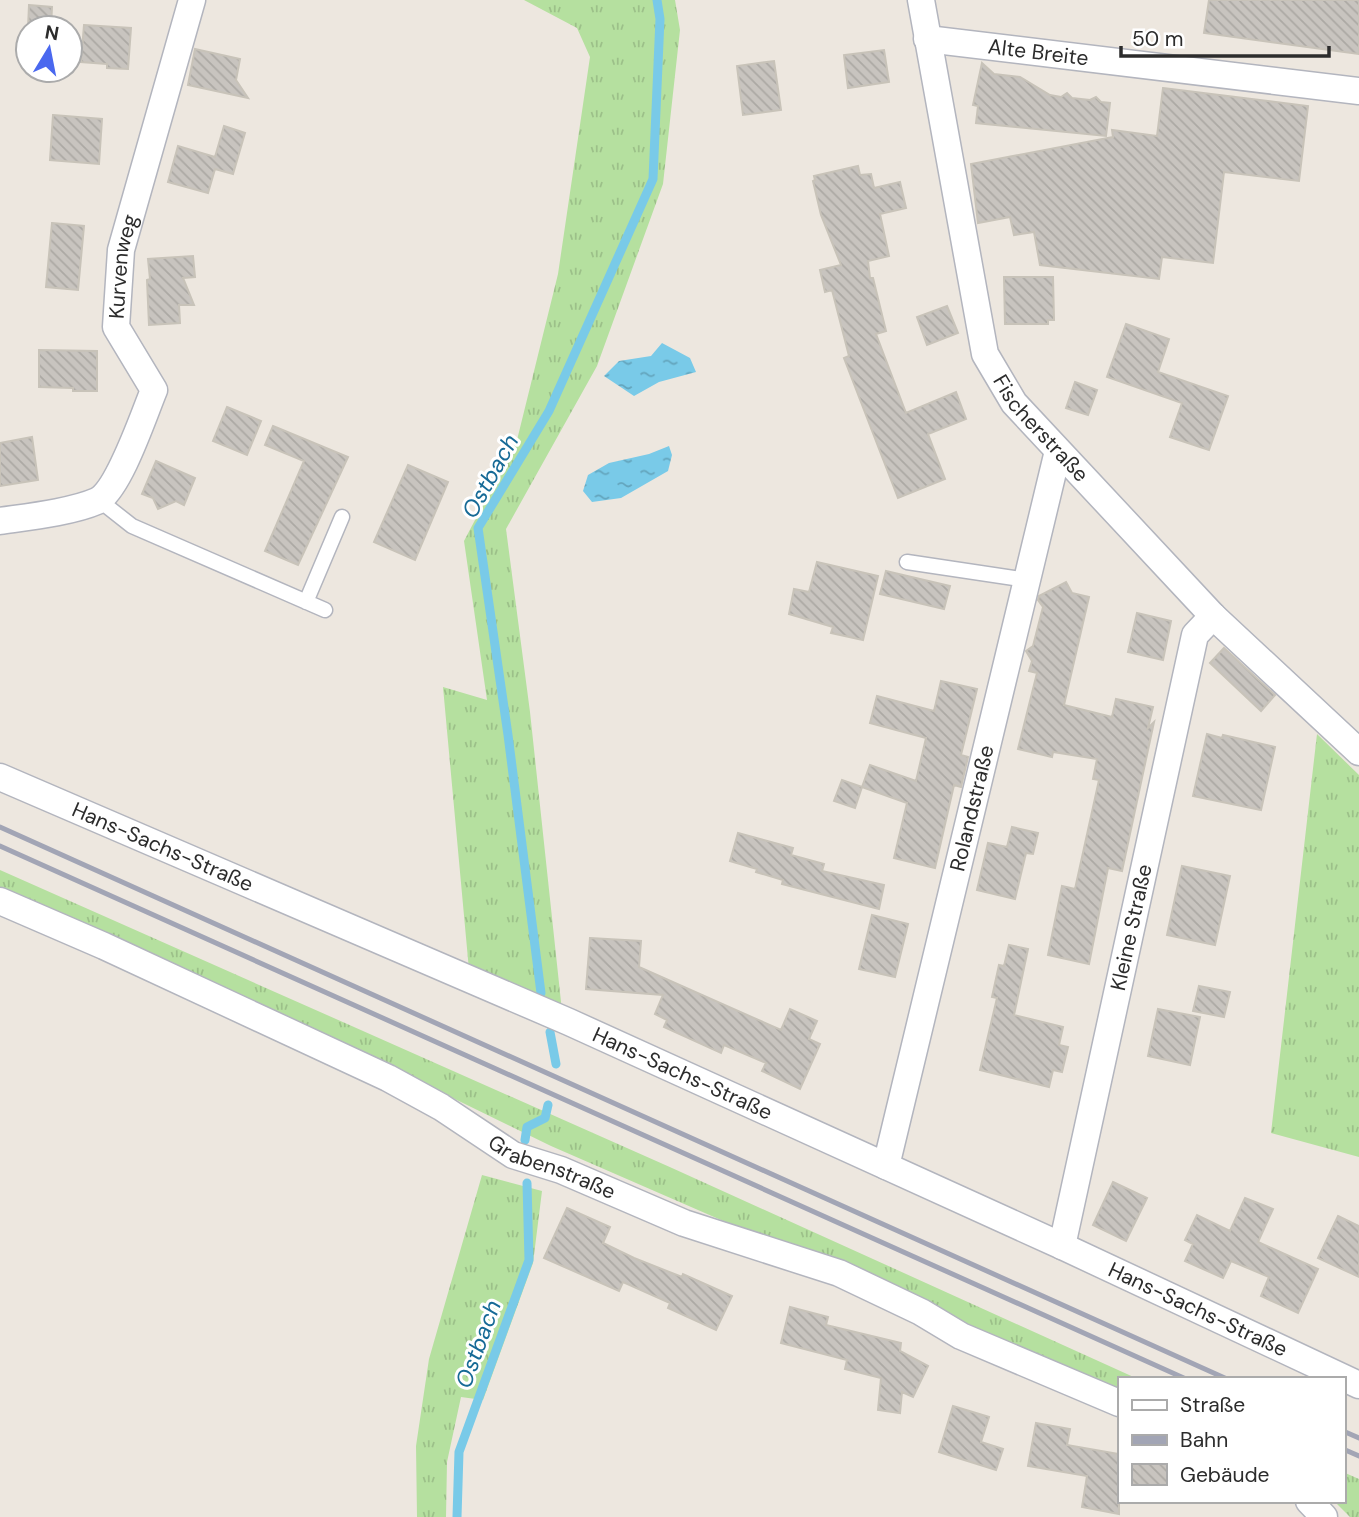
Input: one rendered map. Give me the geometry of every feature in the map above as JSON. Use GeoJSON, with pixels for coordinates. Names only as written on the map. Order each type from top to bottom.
{"type":"FeatureCollection","features":[{"type":"Feature","properties":{"kind":"street","name":"Kurvenweg"},"geometry":{"type":"LineString","coordinates":[[99,500],[119,475],[154,390],[116,327],[121,250],[192,0]]}},
{"type":"Feature","properties":{"kind":"street","name":"Fischerstraße"},"geometry":{"type":"LineString","coordinates":[[922,0],[985,354],[1014,403],[1213,616],[1359,752]]}},
{"type":"Feature","properties":{"kind":"street","name":"Alte Breite"},"geometry":{"type":"LineString","coordinates":[[927,39],[1359,91]]}},
{"type":"Feature","properties":{"kind":"street","name":"Rolandstraße"},"geometry":{"type":"LineString","coordinates":[[886,1166],[1058,451]]}},
{"type":"Feature","properties":{"kind":"street"},"geometry":{"type":"LineString","coordinates":[[0,521],[49,513],[99,500]]}},
{"type":"Feature","properties":{"kind":"street","name":"Kleine Straße"},"geometry":{"type":"LineString","coordinates":[[1062,1246],[1195,635],[1213,616]]}},
{"type":"Feature","properties":{"kind":"street","name":"Hans-Sachs-Straße"},"geometry":{"type":"LineString","coordinates":[[0,777],[569,1022],[1062,1246],[1342,1377]]}},
{"type":"Feature","properties":{"kind":"street","name":"Grabenstraße"},"geometry":{"type":"LineString","coordinates":[[0,901],[104,946],[388,1078],[441,1107],[513,1155],[561,1170],[684,1223],[839,1273],[921,1312],[961,1336],[1118,1403]]}},
{"type":"Feature","properties":{"kind":"street"},"geometry":{"type":"LineString","coordinates":[[1311,1503],[1324,1517]]}},
{"type":"Feature","properties":{"kind":"lane"},"geometry":{"type":"LineString","coordinates":[[99,500],[132,526],[325,610]]}},
{"type":"Feature","properties":{"kind":"lane"},"geometry":{"type":"LineString","coordinates":[[306,602],[342,517]]}},
{"type":"Feature","properties":{"kind":"lane"},"geometry":{"type":"LineString","coordinates":[[907,562],[1027,580]]}},
{"type":"Feature","properties":{"kind":"green space"},"geometry":{"type":"Polygon","coordinates":[[[524,0],[675,0],[680,30],[663,184],[597,366],[506,529],[530,712],[562,1011],[469,970],[443,687],[487,700],[464,541],[517,440],[558,274],[590,57],[577,28],[524,0]]]}},
{"type":"Feature","properties":{"kind":"green space"},"geometry":{"type":"Polygon","coordinates":[[[1317,734],[1359,775],[1359,1157],[1271,1133],[1317,734]]]}},
{"type":"Feature","properties":{"kind":"green space"},"geometry":{"type":"Polygon","coordinates":[[[0,870],[672,1168],[1134,1377],[1118,1377],[1118,1393],[551,1146],[297,1022],[0,889],[0,870]]]}},
{"type":"Feature","properties":{"kind":"green space"},"geometry":{"type":"Polygon","coordinates":[[[482,1175],[542,1191],[533,1263],[483,1400],[461,1397],[447,1462],[446,1517],[417,1517],[416,1446],[429,1359],[482,1175]]]}},
{"type":"Feature","properties":{"kind":"green space"},"geometry":{"type":"Polygon","coordinates":[[[1345,1473],[1359,1479],[1359,1517],[1350,1517],[1336,1503],[1345,1503],[1345,1473]]]}},
{"type":"Feature","properties":{"kind":"water"},"geometry":{"type":"Polygon","coordinates":[[[662,343],[690,358],[696,372],[659,382],[634,396],[604,376],[619,361],[651,356],[662,343]]]}},
{"type":"Feature","properties":{"kind":"water"},"geometry":{"type":"Polygon","coordinates":[[[669,446],[672,455],[668,471],[621,498],[592,502],[583,491],[588,475],[609,463],[649,454],[669,446]]]}},
{"type":"Feature","properties":{"kind":"building"},"geometry":{"type":"Polygon","coordinates":[[[1209,0],[1359,0],[1359,54],[1204,33],[1209,0]]]}},
{"type":"Feature","properties":{"kind":"building"},"geometry":{"type":"Polygon","coordinates":[[[29,5],[52,7],[52,14],[29,14],[29,5]]]}},
{"type":"Feature","properties":{"kind":"building"},"geometry":{"type":"Polygon","coordinates":[[[84,25],[131,28],[128,69],[107,68],[107,64],[84,62],[84,25]]]}},
{"type":"Feature","properties":{"kind":"building"},"geometry":{"type":"Polygon","coordinates":[[[195,49],[240,59],[236,80],[248,98],[188,85],[195,49]]]}},
{"type":"Feature","properties":{"kind":"building"},"geometry":{"type":"Polygon","coordinates":[[[884,50],[889,82],[848,88],[844,55],[884,50]]]}},
{"type":"Feature","properties":{"kind":"building"},"geometry":{"type":"Polygon","coordinates":[[[774,61],[781,110],[743,115],[737,66],[774,61]]]}},
{"type":"Feature","properties":{"kind":"building"},"geometry":{"type":"Polygon","coordinates":[[[982,63],[994,74],[1020,77],[1050,95],[1061,97],[1067,93],[1072,98],[1090,100],[1096,97],[1101,102],[1110,103],[1106,136],[976,123],[978,106],[973,105],[982,63]]]}},
{"type":"Feature","properties":{"kind":"building"},"geometry":{"type":"Polygon","coordinates":[[[1163,88],[1308,106],[1299,181],[1224,172],[1213,263],[1162,257],[1159,279],[1040,265],[1034,232],[1014,235],[1010,217],[978,223],[971,164],[1113,137],[1112,130],[1157,136],[1163,88]]]}},
{"type":"Feature","properties":{"kind":"building"},"geometry":{"type":"Polygon","coordinates":[[[53,115],[102,119],[99,164],[50,160],[53,115]]]}},
{"type":"Feature","properties":{"kind":"building"},"geometry":{"type":"Polygon","coordinates":[[[224,126],[245,133],[233,174],[215,169],[208,193],[168,182],[178,146],[215,157],[224,126]]]}},
{"type":"Feature","properties":{"kind":"building"},"geometry":{"type":"Polygon","coordinates":[[[858,166],[860,175],[871,174],[874,188],[900,182],[906,208],[880,214],[889,256],[868,261],[870,278],[873,278],[886,331],[876,334],[906,413],[956,392],[966,419],[928,434],[945,479],[898,498],[844,358],[849,356],[832,290],[825,292],[820,270],[841,265],[821,215],[814,176],[858,166]]]}},
{"type":"Feature","properties":{"kind":"building"},"geometry":{"type":"Polygon","coordinates":[[[52,223],[84,226],[78,290],[46,287],[52,223]]]}},
{"type":"Feature","properties":{"kind":"building"},"geometry":{"type":"Polygon","coordinates":[[[193,256],[195,277],[183,278],[194,305],[179,305],[180,323],[149,325],[148,259],[193,256]]]}},
{"type":"Feature","properties":{"kind":"building"},"geometry":{"type":"Polygon","coordinates":[[[1004,277],[1053,277],[1054,320],[1048,320],[1048,324],[1005,324],[1004,277]]]}},
{"type":"Feature","properties":{"kind":"building"},"geometry":{"type":"Polygon","coordinates":[[[947,306],[958,333],[927,345],[917,317],[947,306]]]}},
{"type":"Feature","properties":{"kind":"building"},"geometry":{"type":"Polygon","coordinates":[[[1126,324],[1169,339],[1158,372],[1228,396],[1209,450],[1170,437],[1182,403],[1107,377],[1126,324]]]}},
{"type":"Feature","properties":{"kind":"building"},"geometry":{"type":"Polygon","coordinates":[[[39,350],[97,351],[97,391],[39,387],[39,350]]]}},
{"type":"Feature","properties":{"kind":"building"},"geometry":{"type":"Polygon","coordinates":[[[1075,382],[1097,390],[1088,415],[1066,408],[1075,382]]]}},
{"type":"Feature","properties":{"kind":"building"},"geometry":{"type":"Polygon","coordinates":[[[227,407],[261,421],[247,455],[213,441],[227,407]]]}},
{"type":"Feature","properties":{"kind":"building"},"geometry":{"type":"Polygon","coordinates":[[[273,426],[348,457],[298,565],[265,551],[304,461],[265,445],[273,426]]]}},
{"type":"Feature","properties":{"kind":"building"},"geometry":{"type":"Polygon","coordinates":[[[32,437],[38,480],[0,486],[0,443],[32,437]]]}},
{"type":"Feature","properties":{"kind":"building"},"geometry":{"type":"Polygon","coordinates":[[[156,461],[195,478],[184,505],[176,501],[158,509],[153,498],[142,494],[156,461]]]}},
{"type":"Feature","properties":{"kind":"building"},"geometry":{"type":"Polygon","coordinates":[[[408,465],[448,482],[415,560],[374,542],[408,465]]]}},
{"type":"Feature","properties":{"kind":"building"},"geometry":{"type":"Polygon","coordinates":[[[817,562],[878,576],[863,640],[831,633],[833,627],[789,614],[794,589],[809,592],[817,562]]]}},
{"type":"Feature","properties":{"kind":"building"},"geometry":{"type":"Polygon","coordinates":[[[886,571],[950,586],[944,609],[880,594],[886,571]]]}},
{"type":"Feature","properties":{"kind":"building"},"geometry":{"type":"Polygon","coordinates":[[[1066,582],[1072,593],[1089,597],[1064,705],[1112,717],[1116,699],[1153,707],[1148,728],[1154,722],[1122,871],[1108,868],[1089,964],[1048,955],[1062,886],[1075,889],[1099,780],[1093,779],[1097,759],[1053,752],[1052,757],[1018,749],[1037,673],[1029,671],[1032,661],[1026,651],[1033,646],[1043,607],[1038,600],[1039,596],[1066,582]]]}},
{"type":"Feature","properties":{"kind":"building"},"geometry":{"type":"Polygon","coordinates":[[[1137,613],[1171,621],[1163,660],[1128,652],[1137,613]]]}},
{"type":"Feature","properties":{"kind":"building"},"geometry":{"type":"Polygon","coordinates":[[[1224,648],[1275,695],[1261,711],[1210,663],[1224,648]]]}},
{"type":"Feature","properties":{"kind":"building"},"geometry":{"type":"Polygon","coordinates":[[[941,681],[977,689],[961,755],[968,757],[961,787],[954,785],[935,868],[894,858],[907,803],[862,787],[870,765],[916,781],[926,738],[870,723],[877,696],[934,711],[941,681]]]}},
{"type":"Feature","properties":{"kind":"building"},"geometry":{"type":"Polygon","coordinates":[[[1207,734],[1275,747],[1261,810],[1193,796],[1207,734]]]}},
{"type":"Feature","properties":{"kind":"building"},"geometry":{"type":"Polygon","coordinates":[[[842,780],[862,787],[855,808],[834,801],[842,780]]]}},
{"type":"Feature","properties":{"kind":"building"},"geometry":{"type":"Polygon","coordinates":[[[1012,827],[1038,833],[1033,854],[1026,853],[1015,899],[977,890],[988,843],[1007,847],[1012,827]]]}},
{"type":"Feature","properties":{"kind":"building"},"geometry":{"type":"Polygon","coordinates":[[[738,833],[793,848],[791,855],[824,864],[822,871],[884,885],[879,909],[782,884],[783,880],[730,861],[738,833]]]}},
{"type":"Feature","properties":{"kind":"building"},"geometry":{"type":"Polygon","coordinates":[[[1182,866],[1230,876],[1215,945],[1167,935],[1182,866]]]}},
{"type":"Feature","properties":{"kind":"building"},"geometry":{"type":"Polygon","coordinates":[[[872,915],[908,924],[895,977],[859,969],[872,915]]]}},
{"type":"Feature","properties":{"kind":"building"},"geometry":{"type":"Polygon","coordinates":[[[590,938],[641,941],[639,967],[781,1030],[790,1009],[817,1021],[809,1039],[820,1044],[800,1089],[762,1071],[766,1063],[724,1045],[721,1053],[664,1027],[667,1020],[655,1014],[663,995],[586,989],[590,938]]]}},
{"type":"Feature","properties":{"kind":"building"},"geometry":{"type":"Polygon","coordinates":[[[1009,945],[1028,949],[1014,1015],[1063,1027],[1059,1045],[1068,1047],[1062,1072],[1053,1070],[1049,1087],[980,1070],[997,998],[992,997],[999,965],[1004,966],[1009,945]]]}},
{"type":"Feature","properties":{"kind":"building"},"geometry":{"type":"Polygon","coordinates":[[[1199,986],[1230,992],[1224,1017],[1193,1011],[1199,986]]]}},
{"type":"Feature","properties":{"kind":"building"},"geometry":{"type":"Polygon","coordinates":[[[1158,1009],[1200,1017],[1190,1065],[1148,1056],[1158,1009]]]}},
{"type":"Feature","properties":{"kind":"building"},"geometry":{"type":"Polygon","coordinates":[[[1113,1182],[1147,1198],[1126,1241],[1093,1225],[1113,1182]]]}},
{"type":"Feature","properties":{"kind":"building"},"geometry":{"type":"Polygon","coordinates":[[[1245,1198],[1273,1209],[1258,1242],[1318,1269],[1298,1313],[1261,1296],[1269,1277],[1231,1261],[1223,1278],[1185,1261],[1193,1244],[1185,1240],[1197,1215],[1230,1231],[1245,1198]]]}},
{"type":"Feature","properties":{"kind":"building"},"geometry":{"type":"Polygon","coordinates":[[[567,1208],[610,1227],[603,1243],[732,1296],[716,1330],[668,1308],[670,1303],[623,1282],[619,1291],[544,1258],[567,1208]]]}},
{"type":"Feature","properties":{"kind":"building"},"geometry":{"type":"Polygon","coordinates":[[[1338,1216],[1359,1226],[1359,1277],[1318,1258],[1338,1216]]]}},
{"type":"Feature","properties":{"kind":"building"},"geometry":{"type":"Polygon","coordinates":[[[790,1307],[828,1317],[826,1325],[901,1343],[900,1351],[928,1366],[913,1397],[902,1392],[900,1413],[878,1410],[881,1378],[845,1369],[847,1360],[781,1343],[790,1307]]]}},
{"type":"Feature","properties":{"kind":"building"},"geometry":{"type":"Polygon","coordinates":[[[953,1406],[989,1417],[981,1442],[1003,1449],[996,1470],[939,1452],[953,1406]]]}},
{"type":"Feature","properties":{"kind":"building"},"geometry":{"type":"Polygon","coordinates":[[[1036,1423],[1070,1429],[1067,1445],[1118,1454],[1119,1514],[1082,1507],[1087,1476],[1028,1466],[1036,1423]]]}},
{"type":"Feature","properties":{"kind":"waterway","name":"Ostbach"},"geometry":{"type":"LineString","coordinates":[[541,993],[478,528],[549,411],[653,179],[660,19],[657,0]]}},
{"type":"Feature","properties":{"kind":"waterway","name":"Ostbach"},"geometry":{"type":"LineString","coordinates":[[550,1032],[556,1064]]}},
{"type":"Feature","properties":{"kind":"waterway","name":"Ostbach"},"geometry":{"type":"LineString","coordinates":[[525,1140],[527,1127],[545,1118],[548,1105]]}},
{"type":"Feature","properties":{"kind":"waterway","name":"Ostbach"},"geometry":{"type":"LineString","coordinates":[[457,1517],[459,1452],[529,1260],[527,1183]]}},
{"type":"Feature","properties":{"kind":"railway"},"geometry":{"type":"LineString","coordinates":[[0,827],[1223,1377]]}},
{"type":"Feature","properties":{"kind":"railway"},"geometry":{"type":"LineString","coordinates":[[0,846],[1182,1377]]}},
{"type":"Feature","properties":{"kind":"railway"},"geometry":{"type":"LineString","coordinates":[[1345,1432],[1359,1438]]}},
{"type":"Feature","properties":{"kind":"railway"},"geometry":{"type":"LineString","coordinates":[[1345,1450],[1359,1456]]}}]}
